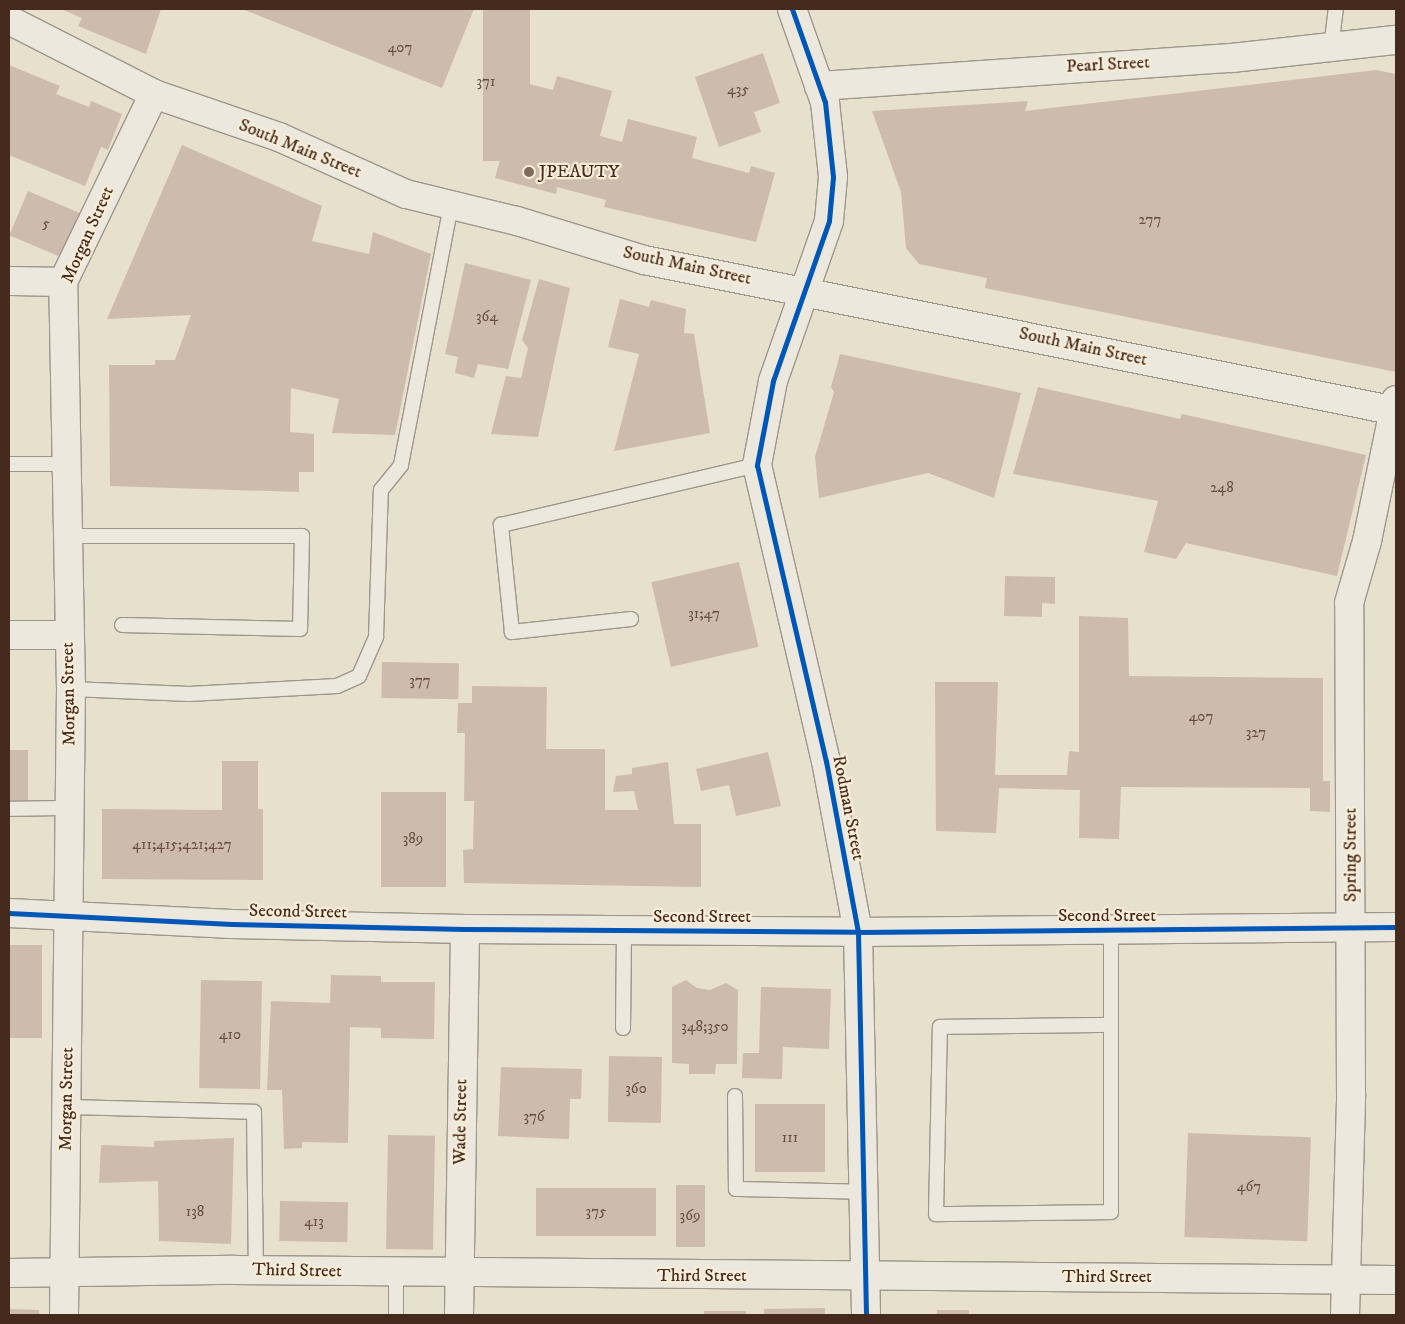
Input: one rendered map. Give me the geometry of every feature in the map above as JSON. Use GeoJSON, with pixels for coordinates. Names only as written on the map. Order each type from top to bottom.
{"type":"FeatureCollection","features":[{"type":"Feature","properties":{"kind":"street","name":"Rodman Street"},"geometry":{"type":"LineString","coordinates":[[792,9],[825,102],[833,177],[829,221],[773,381],[757,465],[826,761],[858,932],[867,1276],[866,1315]]}},
{"type":"Feature","properties":{"kind":"street","name":"South Main Street"},"geometry":{"type":"LineString","coordinates":[[9,20],[154,94],[279,137],[406,194],[517,221],[644,260],[804,289],[1395,407]]}},
{"type":"Feature","properties":{"kind":"street","name":"Pearl Street"},"geometry":{"type":"LineString","coordinates":[[819,86],[1331,48],[1396,40]]}},
{"type":"Feature","properties":{"kind":"street","name":"Morgan Street"},"geometry":{"type":"LineString","coordinates":[[64,1315],[70,918],[68,808],[71,689],[67,635],[66,536],[68,464],[63,282],[154,94]]}},
{"type":"Feature","properties":{"kind":"street"},"geometry":{"type":"LineString","coordinates":[[9,281],[63,282]]}},
{"type":"Feature","properties":{"kind":"street","name":"Spring Street"},"geometry":{"type":"LineString","coordinates":[[1345,1315],[1351,928],[1349,603],[1368,542],[1395,407]]}},
{"type":"Feature","properties":{"kind":"street"},"geometry":{"type":"LineString","coordinates":[[9,635],[67,635]]}},
{"type":"Feature","properties":{"kind":"street","name":"Second Street"},"geometry":{"type":"LineString","coordinates":[[9,913],[70,918],[465,929],[858,932],[1396,927]]}},
{"type":"Feature","properties":{"kind":"street","name":"Wade Street"},"geometry":{"type":"LineString","coordinates":[[459,1315],[465,929]]}},
{"type":"Feature","properties":{"kind":"street","name":"Third Street"},"geometry":{"type":"LineString","coordinates":[[9,1273],[64,1274],[256,1270],[459,1274],[1396,1280]]}},
{"type":"Feature","properties":{"kind":"lane"},"geometry":{"type":"LineString","coordinates":[[1331,48],[1336,9]]}},
{"type":"Feature","properties":{"kind":"lane"},"geometry":{"type":"LineString","coordinates":[[71,689],[189,694],[337,686],[359,676],[376,637],[381,490],[401,465],[451,206]]}},
{"type":"Feature","properties":{"kind":"lane"},"geometry":{"type":"LineString","coordinates":[[9,464],[68,464]]}},
{"type":"Feature","properties":{"kind":"lane"},"geometry":{"type":"LineString","coordinates":[[631,619],[512,632],[501,525],[757,465]]}},
{"type":"Feature","properties":{"kind":"lane"},"geometry":{"type":"LineString","coordinates":[[66,536],[302,536],[300,629],[122,625]]}},
{"type":"Feature","properties":{"kind":"lane"},"geometry":{"type":"LineString","coordinates":[[9,809],[68,808]]}},
{"type":"Feature","properties":{"kind":"lane"},"geometry":{"type":"LineString","coordinates":[[623,1028],[624,930]]}},
{"type":"Feature","properties":{"kind":"lane"},"geometry":{"type":"LineString","coordinates":[[1111,930],[1111,1025],[1111,1212],[936,1214],[940,1027],[1111,1025]]}},
{"type":"Feature","properties":{"kind":"lane"},"geometry":{"type":"LineString","coordinates":[[736,1096],[736,1189],[865,1192]]}},
{"type":"Feature","properties":{"kind":"lane"},"geometry":{"type":"LineString","coordinates":[[66,1107],[254,1112],[256,1270]]}},
{"type":"Feature","properties":{"kind":"lane"},"geometry":{"type":"LineString","coordinates":[[396,1273],[396,1315]]}},
{"type":"Feature","properties":{"kind":"building"},"geometry":{"type":"Polygon","coordinates":[[[61,9],[161,9],[146,54],[78,26],[82,18],[61,9]]]}},
{"type":"Feature","properties":{"kind":"building"},"geometry":{"type":"Polygon","coordinates":[[[242,9],[474,9],[442,88],[242,9]]]}},
{"type":"Feature","properties":{"kind":"building"},"geometry":{"type":"Polygon","coordinates":[[[483,9],[530,9],[530,161],[483,161],[483,9]]]}},
{"type":"Feature","properties":{"kind":"building"},"geometry":{"type":"Polygon","coordinates":[[[763,53],[780,103],[754,112],[761,132],[719,147],[695,77],[763,53]]]}},
{"type":"Feature","properties":{"kind":"building"},"geometry":{"type":"Polygon","coordinates":[[[9,65],[60,86],[56,94],[89,107],[91,101],[122,114],[108,150],[101,147],[85,186],[9,155],[9,65]]]}},
{"type":"Feature","properties":{"kind":"building"},"geometry":{"type":"Polygon","coordinates":[[[1376,70],[1396,74],[1396,372],[985,288],[987,278],[919,264],[906,248],[901,192],[872,111],[1028,101],[1025,111],[1376,70]]]}},
{"type":"Feature","properties":{"kind":"building"},"geometry":{"type":"Polygon","coordinates":[[[557,76],[612,91],[600,136],[622,142],[628,119],[697,137],[692,158],[749,173],[751,166],[775,173],[756,242],[604,207],[606,200],[557,187],[556,194],[495,178],[521,82],[553,90],[557,76]]]}},
{"type":"Feature","properties":{"kind":"building"},"geometry":{"type":"Polygon","coordinates":[[[182,145],[322,206],[312,241],[369,254],[373,232],[431,254],[395,435],[332,433],[339,399],[291,388],[290,432],[314,434],[314,472],[299,472],[299,492],[110,486],[109,365],[155,365],[155,360],[175,360],[191,315],[107,319],[182,145]]]}},
{"type":"Feature","properties":{"kind":"building"},"geometry":{"type":"Polygon","coordinates":[[[28,191],[83,214],[64,259],[9,235],[28,191]]]}},
{"type":"Feature","properties":{"kind":"building"},"geometry":{"type":"Polygon","coordinates":[[[465,263],[531,280],[508,369],[478,364],[474,378],[455,373],[458,357],[445,354],[465,263]]]}},
{"type":"Feature","properties":{"kind":"building"},"geometry":{"type":"Polygon","coordinates":[[[539,279],[570,288],[538,437],[491,434],[506,376],[521,378],[528,348],[522,340],[539,279]]]}},
{"type":"Feature","properties":{"kind":"building"},"geometry":{"type":"Polygon","coordinates":[[[620,299],[649,307],[651,300],[686,309],[684,333],[694,334],[710,433],[614,451],[639,354],[608,347],[620,299]]]}},
{"type":"Feature","properties":{"kind":"building"},"geometry":{"type":"Polygon","coordinates":[[[840,354],[1021,393],[994,498],[928,473],[819,498],[815,457],[834,392],[831,387],[840,354]]]}},
{"type":"Feature","properties":{"kind":"building"},"geometry":{"type":"Polygon","coordinates":[[[1038,387],[1180,419],[1182,414],[1366,455],[1337,576],[1186,543],[1176,559],[1144,552],[1158,501],[1013,474],[1038,387]]]}},
{"type":"Feature","properties":{"kind":"building"},"geometry":{"type":"Polygon","coordinates":[[[739,562],[759,647],[671,667],[651,582],[739,562]]]}},
{"type":"Feature","properties":{"kind":"building"},"geometry":{"type":"Polygon","coordinates":[[[1005,576],[1055,577],[1055,604],[1042,603],[1042,617],[1004,616],[1005,576]]]}},
{"type":"Feature","properties":{"kind":"building"},"geometry":{"type":"Polygon","coordinates":[[[1079,616],[1128,618],[1129,676],[1323,678],[1323,781],[1330,781],[1330,812],[1310,811],[1310,788],[1121,787],[1119,839],[1079,838],[1080,790],[999,788],[996,833],[936,831],[935,682],[998,682],[995,775],[1067,775],[1069,751],[1079,752],[1079,616]]]}},
{"type":"Feature","properties":{"kind":"building"},"geometry":{"type":"Polygon","coordinates":[[[382,662],[459,663],[458,699],[381,698],[382,662]]]}},
{"type":"Feature","properties":{"kind":"building"},"geometry":{"type":"Polygon","coordinates":[[[472,686],[547,687],[546,749],[605,749],[605,810],[638,810],[634,791],[613,792],[616,776],[632,774],[632,768],[668,762],[674,824],[701,824],[701,887],[464,883],[463,850],[473,849],[474,801],[464,801],[465,733],[457,733],[458,703],[472,703],[472,686]]]}},
{"type":"Feature","properties":{"kind":"building"},"geometry":{"type":"Polygon","coordinates":[[[9,750],[28,750],[28,802],[9,802],[9,750]]]}},
{"type":"Feature","properties":{"kind":"building"},"geometry":{"type":"Polygon","coordinates":[[[768,752],[781,806],[736,816],[729,785],[701,791],[696,769],[768,752]]]}},
{"type":"Feature","properties":{"kind":"building"},"geometry":{"type":"Polygon","coordinates":[[[222,761],[258,761],[258,809],[263,809],[263,880],[102,879],[102,809],[222,810],[222,761]]]}},
{"type":"Feature","properties":{"kind":"building"},"geometry":{"type":"Polygon","coordinates":[[[381,792],[446,792],[446,887],[381,887],[381,792]]]}},
{"type":"Feature","properties":{"kind":"building"},"geometry":{"type":"Polygon","coordinates":[[[9,945],[42,945],[42,1038],[9,1038],[9,945]]]}},
{"type":"Feature","properties":{"kind":"building"},"geometry":{"type":"Polygon","coordinates":[[[331,975],[381,976],[381,982],[435,982],[434,1039],[381,1038],[381,1028],[350,1027],[348,1143],[302,1142],[302,1148],[284,1149],[282,1090],[267,1090],[271,1001],[330,1003],[331,975]]]}},
{"type":"Feature","properties":{"kind":"building"},"geometry":{"type":"Polygon","coordinates":[[[201,980],[262,981],[260,1089],[199,1088],[201,980]]]}},
{"type":"Feature","properties":{"kind":"building"},"geometry":{"type":"Polygon","coordinates":[[[686,980],[697,988],[710,990],[726,983],[738,990],[737,1064],[716,1064],[715,1074],[689,1074],[689,1064],[672,1063],[672,987],[686,980]]]}},
{"type":"Feature","properties":{"kind":"building"},"geometry":{"type":"Polygon","coordinates":[[[761,987],[831,989],[829,1049],[783,1047],[782,1079],[742,1078],[743,1053],[759,1053],[761,987]]]}},
{"type":"Feature","properties":{"kind":"building"},"geometry":{"type":"Polygon","coordinates":[[[609,1056],[662,1057],[661,1123],[608,1122],[609,1056]]]}},
{"type":"Feature","properties":{"kind":"building"},"geometry":{"type":"Polygon","coordinates":[[[501,1067],[582,1069],[581,1099],[570,1099],[569,1139],[498,1136],[501,1067]]]}},
{"type":"Feature","properties":{"kind":"building"},"geometry":{"type":"Polygon","coordinates":[[[755,1104],[825,1104],[825,1172],[755,1172],[755,1104]]]}},
{"type":"Feature","properties":{"kind":"building"},"geometry":{"type":"Polygon","coordinates":[[[1188,1133],[1311,1137],[1307,1241],[1184,1237],[1188,1133]]]}},
{"type":"Feature","properties":{"kind":"building"},"geometry":{"type":"Polygon","coordinates":[[[388,1135],[435,1136],[433,1250],[386,1249],[388,1135]]]}},
{"type":"Feature","properties":{"kind":"building"},"geometry":{"type":"Polygon","coordinates":[[[234,1138],[231,1244],[159,1241],[158,1181],[99,1183],[101,1145],[154,1147],[154,1141],[234,1138]]]}},
{"type":"Feature","properties":{"kind":"building"},"geometry":{"type":"Polygon","coordinates":[[[676,1185],[705,1185],[705,1247],[676,1247],[676,1185]]]}},
{"type":"Feature","properties":{"kind":"building"},"geometry":{"type":"Polygon","coordinates":[[[536,1188],[656,1188],[656,1236],[536,1236],[536,1188]]]}},
{"type":"Feature","properties":{"kind":"building"},"geometry":{"type":"Polygon","coordinates":[[[280,1201],[348,1202],[347,1242],[279,1241],[280,1201]]]}},
{"type":"Feature","properties":{"kind":"building"},"geometry":{"type":"Polygon","coordinates":[[[825,1308],[825,1315],[764,1315],[764,1309],[825,1308]]]}},
{"type":"Feature","properties":{"kind":"building"},"geometry":{"type":"Polygon","coordinates":[[[9,1309],[39,1310],[39,1315],[9,1315],[9,1309]]]}},
{"type":"Feature","properties":{"kind":"building"},"geometry":{"type":"Polygon","coordinates":[[[937,1310],[969,1310],[969,1315],[937,1315],[937,1310]]]}},
{"type":"Feature","properties":{"kind":"building"},"geometry":{"type":"Polygon","coordinates":[[[704,1311],[746,1311],[746,1315],[704,1315],[704,1311]]]}},
{"type":"Feature","properties":{"kind":"cycle path"},"geometry":{"type":"LineString","coordinates":[[792,9],[825,102],[833,177],[829,221],[773,381],[757,465],[826,761],[858,932],[866,1315]]}},
{"type":"Feature","properties":{"kind":"cycle path"},"geometry":{"type":"LineString","coordinates":[[9,913],[232,924],[465,929],[858,932],[1396,927]]}},
{"type":"Feature","properties":{"kind":"place","name":"JPEAUTY"},"geometry":{"type":"Point","coordinates":[529,172]}}]}
